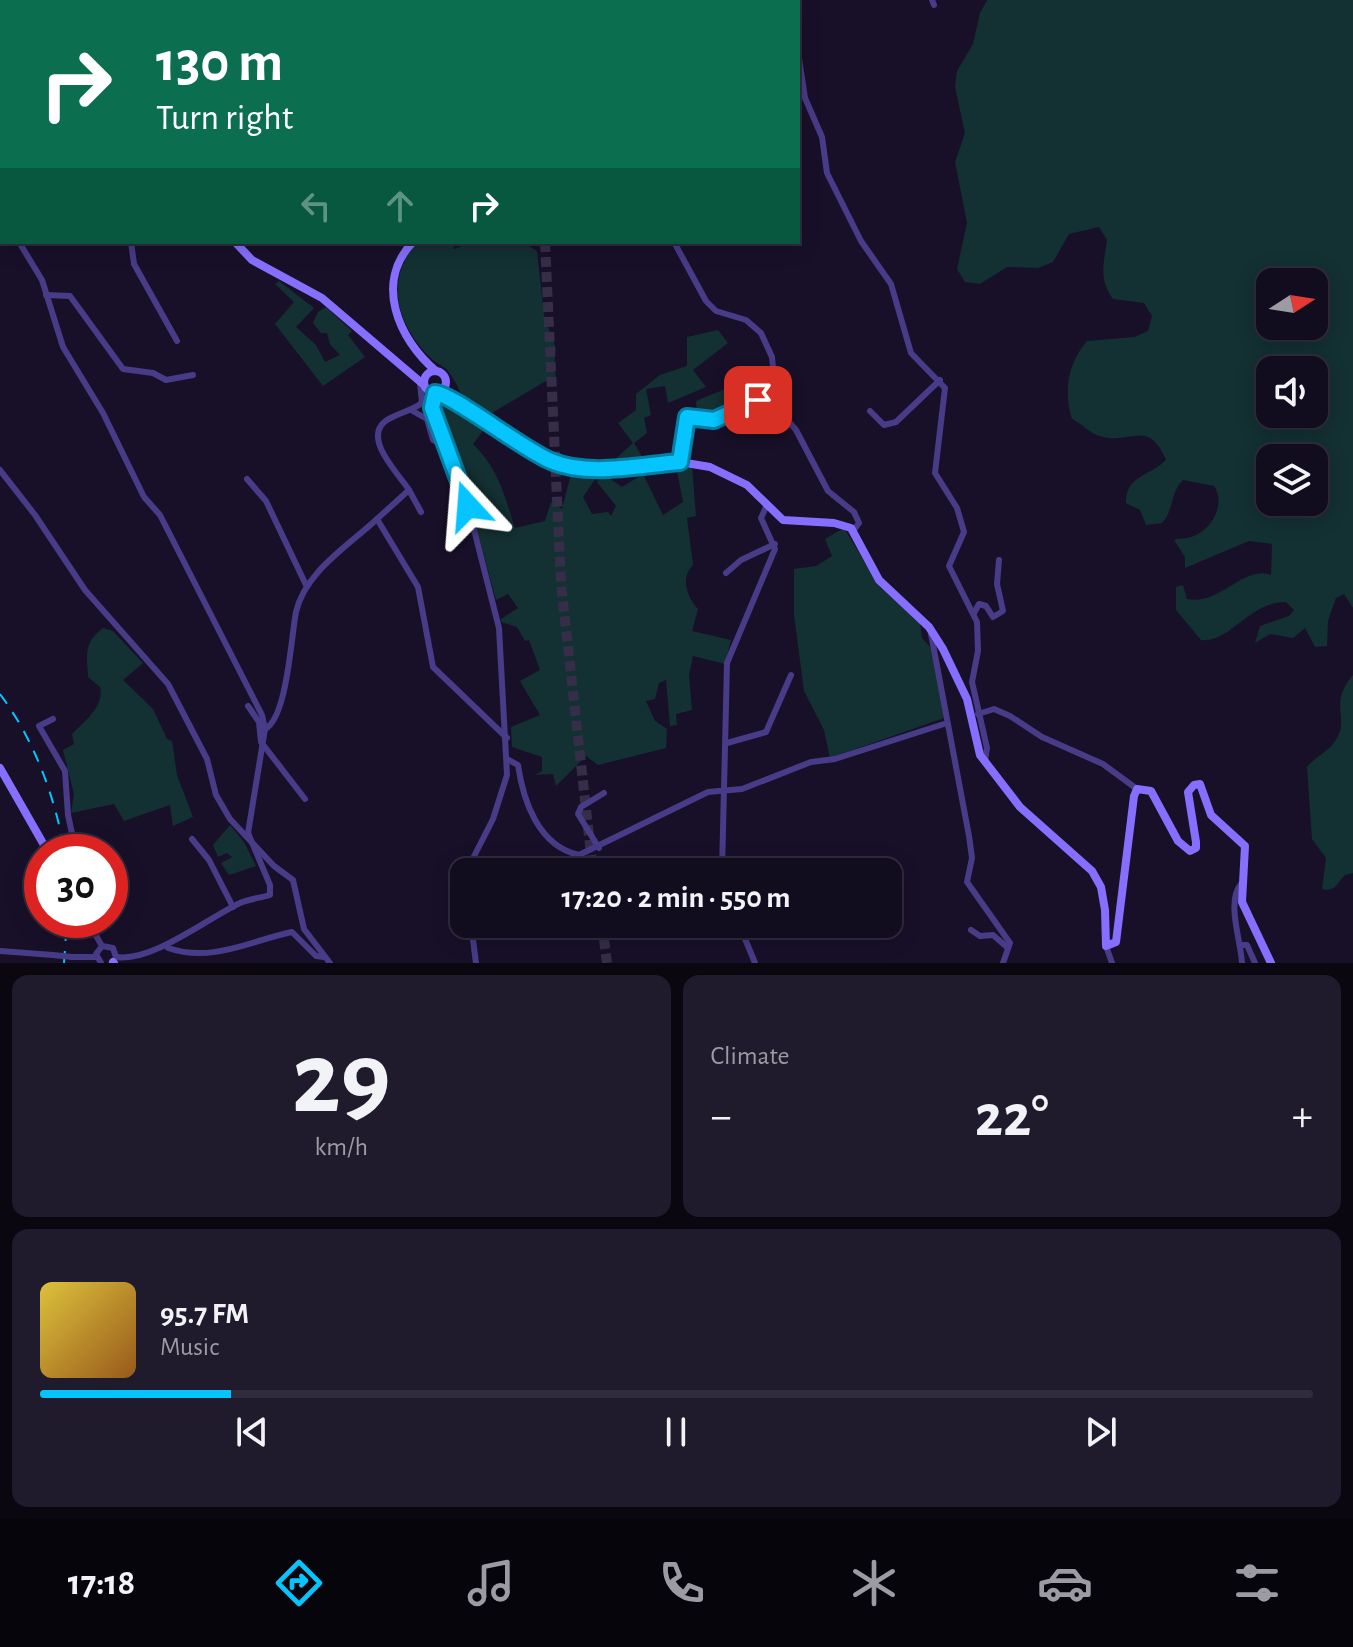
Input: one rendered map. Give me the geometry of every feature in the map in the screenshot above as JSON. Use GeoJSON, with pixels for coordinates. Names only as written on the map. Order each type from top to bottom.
{"type":"FeatureCollection","features":[{"type":"Feature","properties":{"kind":"street"},"geometry":{"type":"LineString","coordinates":[[800,91],[822,137],[827,173],[861,241],[891,284],[911,353],[940,380],[945,391],[935,473],[943,491],[957,508],[964,532],[949,566],[974,613],[978,651],[972,682],[987,748],[985,761]]}},
{"type":"Feature","properties":{"kind":"street"},"geometry":{"type":"LineString","coordinates":[[20,244],[42,280],[63,347],[103,413],[144,497],[160,515],[262,715],[265,729],[266,744],[255,781],[249,838],[271,892],[233,907],[168,948],[127,962],[114,961],[113,948],[102,946]]}},
{"type":"Feature","properties":{"kind":"street"},"geometry":{"type":"LineString","coordinates":[[131,244],[134,264],[177,341]]}},
{"type":"Feature","properties":{"kind":"street"},"geometry":{"type":"LineString","coordinates":[[237,244],[252,260],[322,298],[409,373],[429,383],[528,450],[562,465],[605,467],[680,462],[727,474],[747,485],[766,507],[783,520],[834,523],[853,531],[879,580],[929,627],[967,699],[985,761],[1020,807],[1092,871],[1101,887],[1106,946],[1112,963]]}},
{"type":"Feature","properties":{"kind":"street"},"geometry":{"type":"LineString","coordinates":[[412,244],[396,266],[392,287],[394,305],[405,335],[425,362],[432,408],[472,520],[499,628],[509,760],[493,819],[473,858]]}},
{"type":"Feature","properties":{"kind":"street"},"geometry":{"type":"LineString","coordinates":[[675,244],[706,301],[716,311],[746,320],[761,333],[772,357],[777,408],[796,430],[828,491],[854,512],[859,523],[853,531]]}},
{"type":"Feature","properties":{"kind":"street"},"geometry":{"type":"LineString","coordinates":[[46,295],[70,296],[123,369],[153,373],[166,380],[193,375]]}},
{"type":"Feature","properties":{"kind":"street"},"geometry":{"type":"LineString","coordinates":[[421,512],[377,444],[377,431],[386,421],[411,410],[423,398],[429,383],[442,374],[455,401]]}},
{"type":"Feature","properties":{"kind":"street"},"geometry":{"type":"LineString","coordinates":[[870,411],[884,425],[896,422],[940,380]]}},
{"type":"Feature","properties":{"kind":"street"},"geometry":{"type":"LineString","coordinates":[[429,383],[445,382]]}},
{"type":"Feature","properties":{"kind":"street"},"geometry":{"type":"LineString","coordinates":[[680,462],[687,417],[714,420],[758,400]]}},
{"type":"Feature","properties":{"kind":"street"},"geometry":{"type":"LineString","coordinates":[[411,410],[427,419],[433,440],[447,447]]}},
{"type":"Feature","properties":{"kind":"street"},"geometry":{"type":"LineString","coordinates":[[0,470],[35,515],[85,590],[168,684],[207,759],[220,802],[249,838],[293,880],[301,920],[327,960]]}},
{"type":"Feature","properties":{"kind":"street"},"geometry":{"type":"LineString","coordinates":[[247,479],[266,501],[306,585]]}},
{"type":"Feature","properties":{"kind":"street"},"geometry":{"type":"LineString","coordinates":[[265,729],[279,716],[297,610],[306,585],[409,490]]}},
{"type":"Feature","properties":{"kind":"street"},"geometry":{"type":"LineString","coordinates":[[722,858],[722,792],[727,743],[726,677],[730,651],[768,568],[775,544],[761,518],[766,507]]}},
{"type":"Feature","properties":{"kind":"street"},"geometry":{"type":"LineString","coordinates":[[377,519],[418,587],[433,667],[507,738]]}},
{"type":"Feature","properties":{"kind":"street"},"geometry":{"type":"LineString","coordinates":[[726,573],[741,560],[775,544]]}},
{"type":"Feature","properties":{"kind":"street"},"geometry":{"type":"LineString","coordinates":[[974,613],[979,604],[986,606],[993,617],[1003,611],[997,584],[999,560]]}},
{"type":"Feature","properties":{"kind":"street"},"geometry":{"type":"LineString","coordinates":[[929,627],[969,836],[972,858],[967,882],[1010,943],[1003,963]]}},
{"type":"Feature","properties":{"kind":"street"},"geometry":{"type":"LineString","coordinates":[[727,743],[766,732],[791,675]]}},
{"type":"Feature","properties":{"kind":"street"},"geometry":{"type":"LineString","coordinates":[[248,706],[259,722],[261,742],[266,744],[305,799]]}},
{"type":"Feature","properties":{"kind":"street"},"geometry":{"type":"LineString","coordinates":[[978,714],[994,709],[1010,716],[1042,737],[1103,764],[1137,789],[1151,791],[1184,850],[1190,851],[1196,842],[1188,792],[1194,785],[1203,786],[1211,815],[1245,846],[1242,902],[1271,963]]}},
{"type":"Feature","properties":{"kind":"street"},"geometry":{"type":"LineString","coordinates":[[53,719],[39,726],[65,771],[72,834]]}},
{"type":"Feature","properties":{"kind":"street"},"geometry":{"type":"LineString","coordinates":[[509,760],[518,765],[521,795],[550,839],[574,854],[599,848],[708,792],[742,789],[811,762],[844,756],[947,723]]}},
{"type":"Feature","properties":{"kind":"street"},"geometry":{"type":"LineString","coordinates":[[0,768],[38,834]]}},
{"type":"Feature","properties":{"kind":"street"},"geometry":{"type":"LineString","coordinates":[[1106,946],[1116,942],[1137,789]]}},
{"type":"Feature","properties":{"kind":"street"},"geometry":{"type":"LineString","coordinates":[[599,848],[578,814],[581,807],[604,793]]}},
{"type":"Feature","properties":{"kind":"street"},"geometry":{"type":"LineString","coordinates":[[192,839],[209,860],[233,907]]}},
{"type":"Feature","properties":{"kind":"street"},"geometry":{"type":"LineString","coordinates":[[1241,884],[1237,889],[1236,919],[1242,963]]}},
{"type":"Feature","properties":{"kind":"street"},"geometry":{"type":"LineString","coordinates":[[971,930],[980,936],[993,935],[1008,948]]}},
{"type":"Feature","properties":{"kind":"street"},"geometry":{"type":"LineString","coordinates":[[168,948],[189,958],[233,956],[292,932],[316,956],[327,960]]}},
{"type":"Feature","properties":{"kind":"street"},"geometry":{"type":"LineString","coordinates":[[0,951],[99,960],[102,946],[97,938]]}},
{"type":"Feature","properties":{"kind":"street"},"geometry":{"type":"LineString","coordinates":[[473,938],[476,963]]}},
{"type":"Feature","properties":{"kind":"street"},"geometry":{"type":"LineString","coordinates":[[745,938],[755,963]]}},
{"type":"Feature","properties":{"kind":"street"},"geometry":{"type":"LineString","coordinates":[[1241,945],[1247,945],[1255,963]]}},
{"type":"Feature","properties":{"kind":"street"},"geometry":{"type":"LineString","coordinates":[[48,963],[50,955]]}},
{"type":"Feature","properties":{"kind":"green space"},"geometry":{"type":"Polygon","coordinates":[[[987,0],[1353,0],[1353,608],[1344,594],[1336,598],[1328,621],[1327,646],[1315,647],[1305,628],[1293,638],[1270,634],[1255,643],[1260,626],[1289,616],[1294,610],[1286,602],[1261,608],[1221,636],[1201,640],[1176,610],[1176,587],[1183,585],[1187,599],[1199,600],[1251,576],[1261,573],[1271,575],[1272,544],[1249,541],[1185,568],[1185,557],[1174,540],[1195,535],[1209,525],[1217,510],[1218,494],[1214,486],[1183,480],[1162,523],[1146,525],[1140,510],[1126,503],[1127,494],[1134,482],[1166,460],[1159,447],[1145,436],[1111,438],[1096,435],[1072,419],[1068,398],[1069,378],[1075,359],[1087,341],[1134,337],[1148,331],[1152,316],[1144,303],[1113,299],[1108,291],[1103,271],[1107,240],[1099,227],[1069,234],[1053,262],[1038,268],[1007,267],[980,284],[965,282],[957,269],[967,223],[955,162],[965,133],[955,87],[957,71],[973,44],[980,13],[987,0]]]}},
{"type":"Feature","properties":{"kind":"green space"},"geometry":{"type":"Polygon","coordinates":[[[416,244],[453,244],[454,249],[468,244],[525,244],[537,251],[544,315],[556,349],[553,369],[556,375],[487,416],[470,405],[448,371],[421,347],[404,319],[398,288],[406,257],[416,244]]]}},
{"type":"Feature","properties":{"kind":"green space"},"geometry":{"type":"Polygon","coordinates":[[[279,281],[314,308],[296,327],[316,345],[325,362],[340,355],[330,344],[327,333],[321,333],[313,323],[318,312],[326,307],[352,331],[348,335],[365,357],[323,386],[275,324],[294,302],[275,284],[279,281]]]}},
{"type":"Feature","properties":{"kind":"green space"},"geometry":{"type":"Polygon","coordinates":[[[718,330],[728,343],[693,370],[706,387],[668,403],[665,386],[646,389],[651,415],[644,418],[647,433],[634,443],[645,462],[610,464],[633,443],[618,423],[636,410],[636,394],[660,375],[687,366],[687,337],[718,330]]]}},
{"type":"Feature","properties":{"kind":"green space"},"geometry":{"type":"Polygon","coordinates":[[[730,387],[732,410],[712,418],[697,417],[696,401],[730,387]]]}},
{"type":"Feature","properties":{"kind":"green space"},"geometry":{"type":"Polygon","coordinates":[[[439,397],[485,428],[473,444],[495,473],[515,528],[545,521],[551,502],[562,509],[572,470],[598,475],[583,497],[592,514],[608,512],[611,516],[616,506],[597,482],[603,474],[622,487],[643,474],[663,515],[683,502],[676,466],[692,466],[696,516],[687,518],[693,565],[686,581],[688,593],[698,609],[692,631],[731,640],[725,664],[693,656],[689,675],[692,710],[676,714],[677,725],[670,726],[666,680],[659,683],[655,699],[646,701],[655,721],[667,729],[666,748],[598,765],[586,756],[556,786],[553,774],[535,775],[542,771],[542,757],[512,747],[511,727],[540,715],[520,681],[540,670],[529,640],[525,641],[517,627],[501,622],[518,608],[508,594],[496,600],[467,493],[436,406],[439,397]]]}},
{"type":"Feature","properties":{"kind":"green space"},"geometry":{"type":"Polygon","coordinates":[[[844,528],[880,587],[920,623],[922,638],[932,649],[944,718],[830,758],[824,730],[804,691],[794,615],[794,569],[816,566],[832,556],[825,539],[844,528]]]}},
{"type":"Feature","properties":{"kind":"green space"},"geometry":{"type":"Polygon","coordinates":[[[103,628],[113,631],[143,663],[123,680],[153,709],[167,739],[172,741],[177,775],[193,817],[173,826],[170,805],[124,821],[114,804],[71,813],[74,794],[63,750],[74,744],[72,734],[99,701],[100,687],[88,677],[87,656],[89,644],[103,628]]]}},
{"type":"Feature","properties":{"kind":"green space"},"geometry":{"type":"Polygon","coordinates":[[[1353,675],[1353,873],[1345,875],[1327,890],[1322,889],[1326,858],[1312,839],[1307,767],[1338,736],[1341,729],[1340,701],[1353,675]]]}},
{"type":"Feature","properties":{"kind":"green space"},"geometry":{"type":"Polygon","coordinates":[[[230,825],[244,842],[256,866],[229,875],[221,863],[232,857],[227,853],[218,857],[213,845],[230,825]]]}},
{"type":"Feature","properties":{"kind":"tunnel"},"geometry":{"type":"LineString","coordinates":[[545,244],[561,584],[591,858]]}},
{"type":"Feature","properties":{"kind":"tunnel"},"geometry":{"type":"LineString","coordinates":[[604,938],[607,963]]}},
{"type":"Feature","properties":{"kind":"railway"},"geometry":{"type":"LineString","coordinates":[[0,694],[23,730],[42,769],[61,834]]}},
{"type":"Feature","properties":{"kind":"railway"},"geometry":{"type":"LineString","coordinates":[[64,963],[66,938]]}},
{"type":"Feature","properties":{"kind":"route"},"geometry":{"type":"LineString","coordinates":[[468,506],[432,408],[435,393],[445,394],[463,409],[551,462],[595,468],[680,462],[683,422],[687,417],[714,420],[758,400]]}}]}
